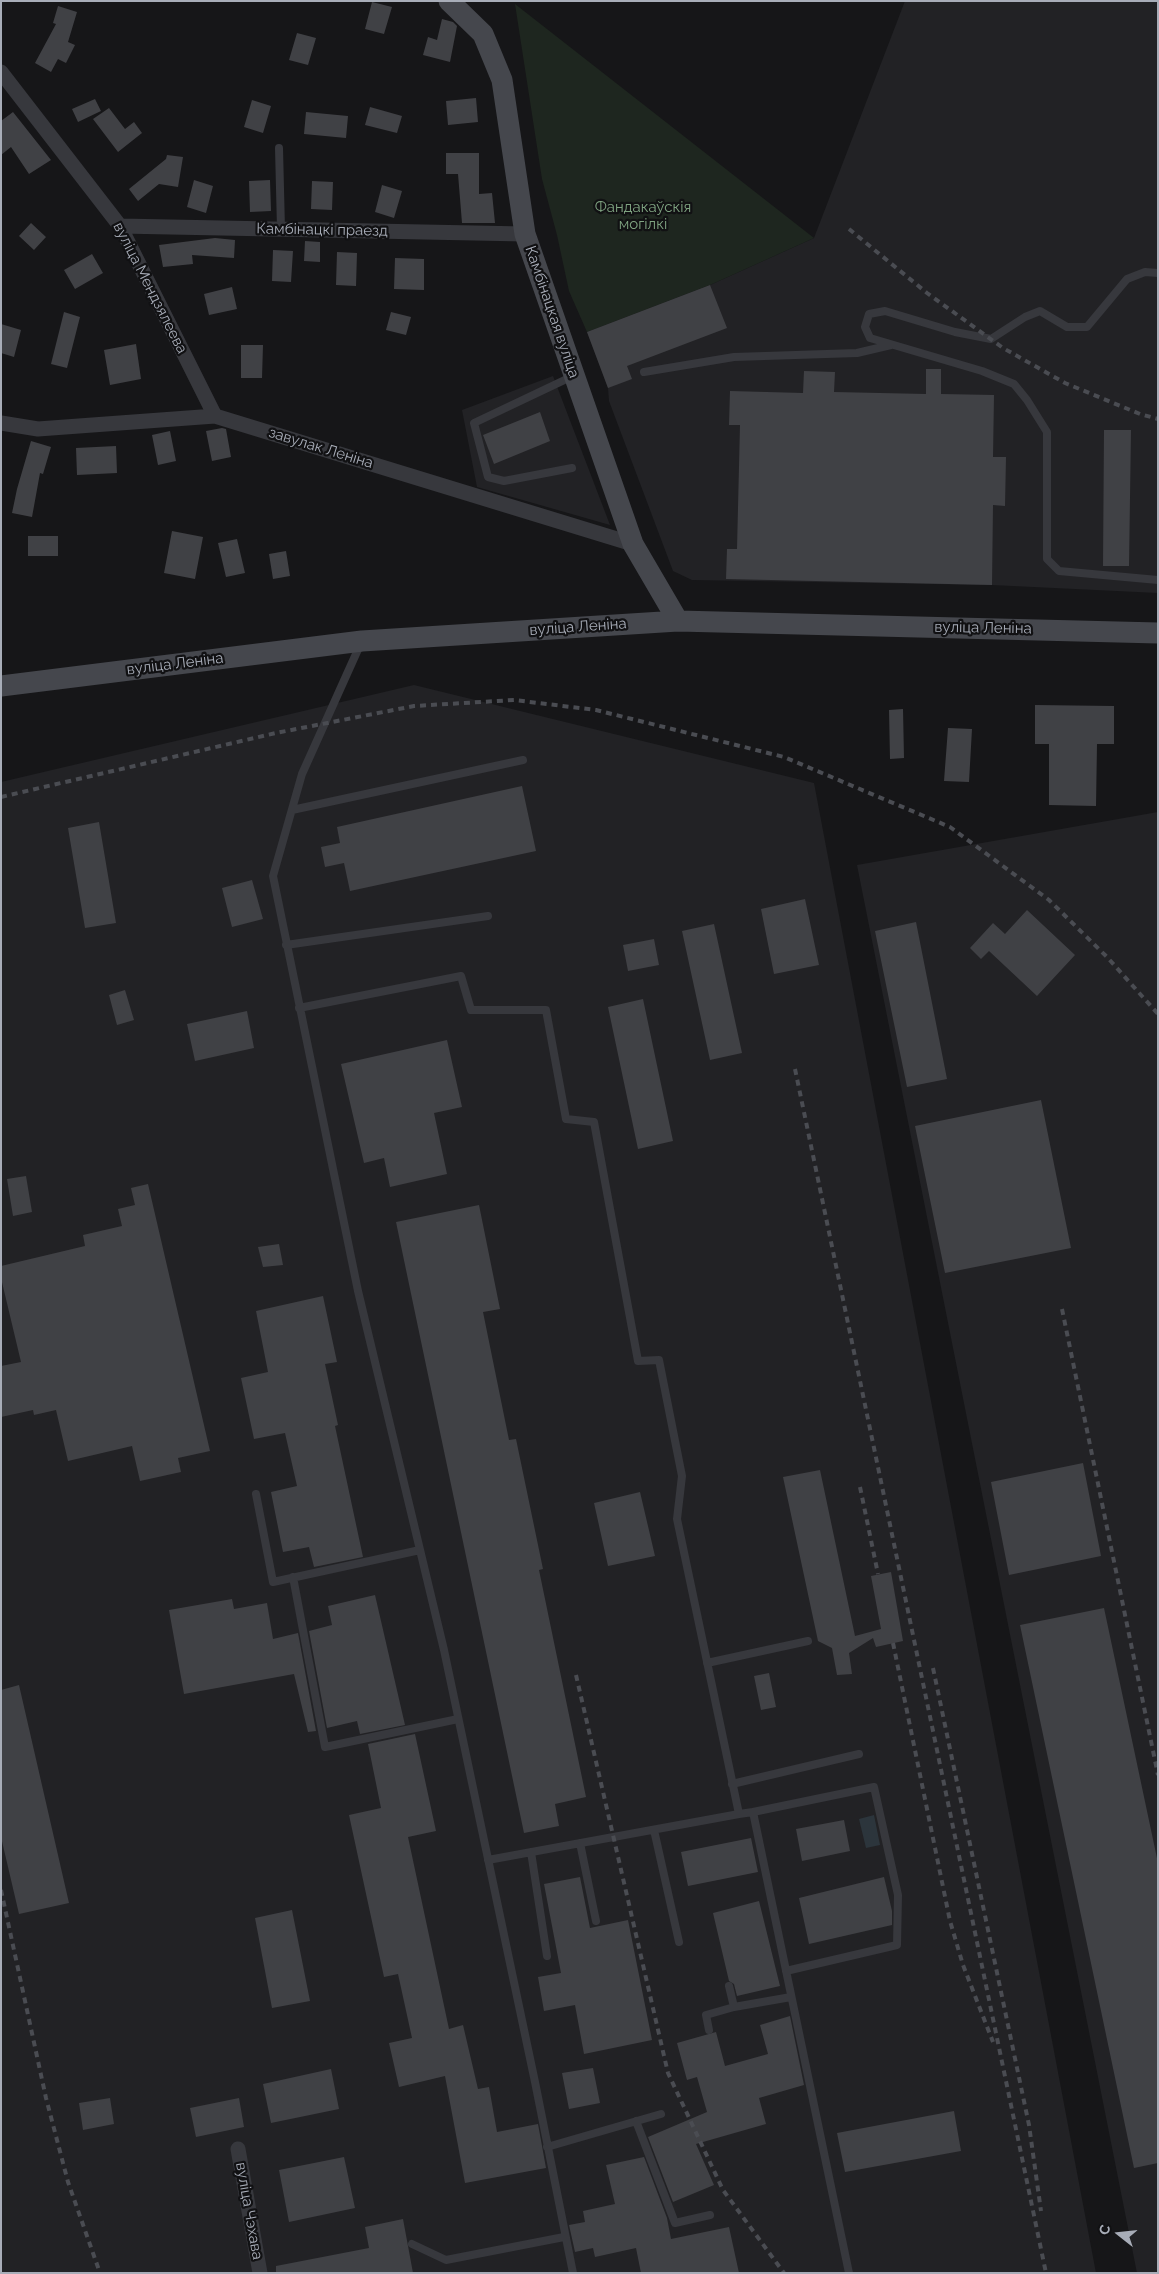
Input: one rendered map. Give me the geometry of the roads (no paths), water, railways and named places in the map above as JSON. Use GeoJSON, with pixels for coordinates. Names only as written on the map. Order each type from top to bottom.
{"type":"FeatureCollection","features":[{"type":"Feature","properties":{"kind":"main road","name":"Камбінацкая вуліца"},"geometry":{"type":"LineString","coordinates":[[450,1],[483,34],[502,80],[525,234],[633,544],[678,621]]}},
{"type":"Feature","properties":{"kind":"main road","name":"вуліца Леніна"},"geometry":{"type":"LineString","coordinates":[[1,686],[362,641],[678,621],[1158,632]]}},
{"type":"Feature","properties":{"kind":"street","name":"вуліца Мендзялеева"},"geometry":{"type":"LineString","coordinates":[[1,72],[120,226],[215,416]]}},
{"type":"Feature","properties":{"kind":"street","name":"Камбінацкі праезд"},"geometry":{"type":"LineString","coordinates":[[120,226],[525,234]]}},
{"type":"Feature","properties":{"kind":"street","name":"завулак Леніна"},"geometry":{"type":"LineString","coordinates":[[1,423],[38,430],[215,416],[633,544]]}},
{"type":"Feature","properties":{"kind":"street","name":"вуліца Чэхава"},"geometry":{"type":"LineString","coordinates":[[238,2149],[260,2273]]}},
{"type":"Feature","properties":{"kind":"lane"},"geometry":{"type":"LineString","coordinates":[[279,148],[281,229]]}},
{"type":"Feature","properties":{"kind":"lane"},"geometry":{"type":"LineString","coordinates":[[1158,273],[1145,272],[1127,279],[1087,327],[1066,327],[1040,311],[991,339],[955,332],[884,311],[869,314],[865,327],[870,338],[982,371],[1014,384],[1027,400],[1047,432],[1047,559],[1060,571],[1158,580]]}},
{"type":"Feature","properties":{"kind":"lane"},"geometry":{"type":"LineString","coordinates":[[644,372],[734,357],[857,353],[893,345]]}},
{"type":"Feature","properties":{"kind":"lane"},"geometry":{"type":"LineString","coordinates":[[572,468],[504,481],[488,477],[474,423],[574,375]]}},
{"type":"Feature","properties":{"kind":"lane"},"geometry":{"type":"LineString","coordinates":[[362,641],[302,774],[273,876],[358,1291],[458,1719],[573,2273]]}},
{"type":"Feature","properties":{"kind":"lane"},"geometry":{"type":"LineString","coordinates":[[292,810],[523,760]]}},
{"type":"Feature","properties":{"kind":"lane"},"geometry":{"type":"LineString","coordinates":[[286,945],[488,916]]}},
{"type":"Feature","properties":{"kind":"lane"},"geometry":{"type":"LineString","coordinates":[[299,1008],[461,976],[471,1010],[546,1010],[566,1119],[594,1122],[638,1361],[659,1360],[682,1476],[677,1519],[739,1814]]}},
{"type":"Feature","properties":{"kind":"lane"},"geometry":{"type":"LineString","coordinates":[[256,1494],[272,1582],[420,1550]]}},
{"type":"Feature","properties":{"kind":"lane"},"geometry":{"type":"LineString","coordinates":[[294,1577],[325,1747],[458,1719]]}},
{"type":"Feature","properties":{"kind":"lane"},"geometry":{"type":"LineString","coordinates":[[707,1663],[808,1641]]}},
{"type":"Feature","properties":{"kind":"lane"},"geometry":{"type":"LineString","coordinates":[[732,1784],[859,1754]]}},
{"type":"Feature","properties":{"kind":"lane"},"geometry":{"type":"LineString","coordinates":[[488,1860],[753,1812],[874,1787],[898,1895],[897,1945],[786,1971]]}},
{"type":"Feature","properties":{"kind":"lane"},"geometry":{"type":"LineString","coordinates":[[753,1812],[849,2273]]}},
{"type":"Feature","properties":{"kind":"lane"},"geometry":{"type":"LineString","coordinates":[[654,1830],[679,1942]]}},
{"type":"Feature","properties":{"kind":"lane"},"geometry":{"type":"LineString","coordinates":[[580,1843],[596,1921]]}},
{"type":"Feature","properties":{"kind":"lane"},"geometry":{"type":"LineString","coordinates":[[530,1852],[547,1956]]}},
{"type":"Feature","properties":{"kind":"lane"},"geometry":{"type":"LineString","coordinates":[[729,1986],[734,2007]]}},
{"type":"Feature","properties":{"kind":"lane"},"geometry":{"type":"LineString","coordinates":[[709,2030],[706,2015],[734,2007],[791,1997]]}},
{"type":"Feature","properties":{"kind":"lane"},"geometry":{"type":"LineString","coordinates":[[547,2147],[661,2114]]}},
{"type":"Feature","properties":{"kind":"lane"},"geometry":{"type":"LineString","coordinates":[[636,2122],[675,2223],[710,2215]]}},
{"type":"Feature","properties":{"kind":"lane"},"geometry":{"type":"LineString","coordinates":[[412,2244],[446,2260],[564,2236]]}},
{"type":"Feature","properties":{"kind":"railway"},"geometry":{"type":"LineString","coordinates":[[849,229],[927,293],[1003,348],[1065,383],[1140,414],[1158,419]]}},
{"type":"Feature","properties":{"kind":"railway"},"geometry":{"type":"LineString","coordinates":[[1,797],[276,733],[414,706],[514,700],[596,710],[784,757],[950,827],[1049,900],[1107,957],[1158,1014]]}},
{"type":"Feature","properties":{"kind":"railway"},"geometry":{"type":"LineString","coordinates":[[795,1069],[1046,2273]]}},
{"type":"Feature","properties":{"kind":"railway"},"geometry":{"type":"LineString","coordinates":[[1062,1309],[1158,1775]]}},
{"type":"Feature","properties":{"kind":"railway"},"geometry":{"type":"LineString","coordinates":[[860,1487],[878,1574]]}},
{"type":"Feature","properties":{"kind":"railway"},"geometry":{"type":"LineString","coordinates":[[893,1643],[950,1921],[963,1965],[993,2042]]}},
{"type":"Feature","properties":{"kind":"railway"},"geometry":{"type":"LineString","coordinates":[[933,1668],[1029,2125],[1041,2211]]}},
{"type":"Feature","properties":{"kind":"railway"},"geometry":{"type":"LineString","coordinates":[[576,1675],[668,2073],[723,2190],[784,2273]]}},
{"type":"Feature","properties":{"kind":"railway"},"geometry":{"type":"LineString","coordinates":[[1,1890],[46,2098],[68,2182],[100,2273]]}},
{"type":"Feature","properties":{"kind":"park label","name":"Фандакаўскія могілкі"},"geometry":{"type":"Point","coordinates":[643,216]}}]}
